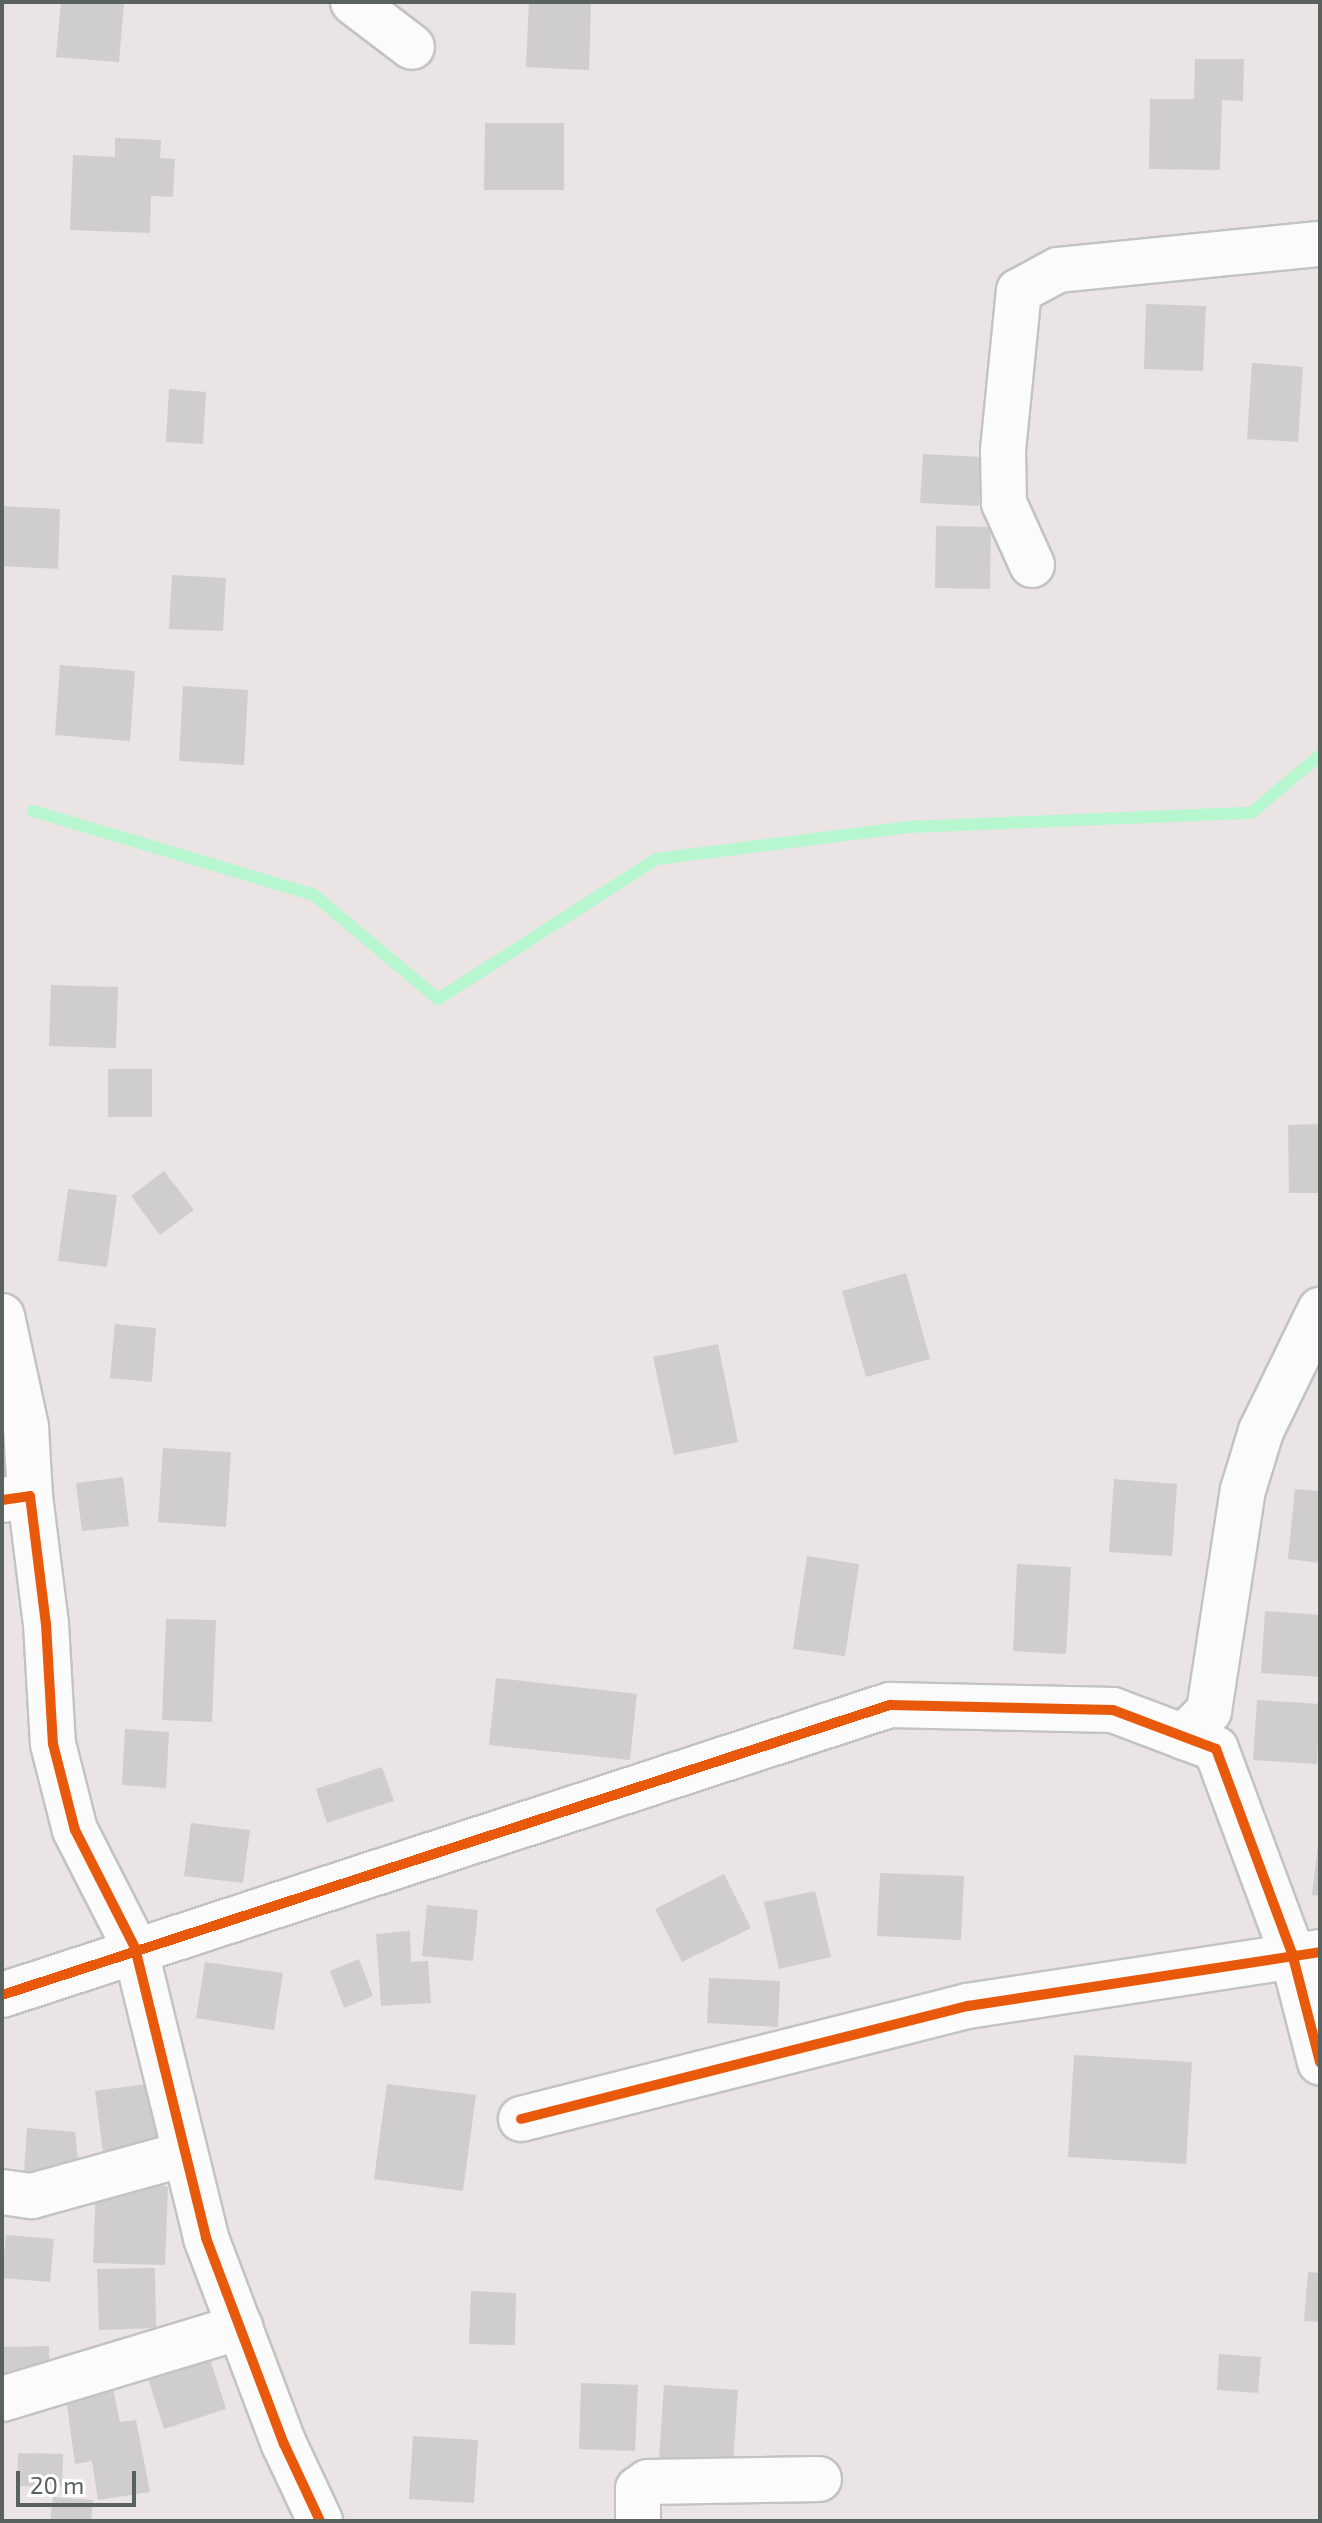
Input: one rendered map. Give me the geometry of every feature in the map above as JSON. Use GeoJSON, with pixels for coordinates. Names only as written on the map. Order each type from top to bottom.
{"type":"FeatureCollection","features":[{"type":"Feature","properties":{"kind":"street"},"geometry":{"type":"LineString","coordinates":[[353,2],[412,47]]}},
{"type":"Feature","properties":{"kind":"street"},"geometry":{"type":"LineString","coordinates":[[1032,565],[1004,503],[1003,450],[1019,291],[1058,270],[1320,244]]}},
{"type":"Feature","properties":{"kind":"street"},"geometry":{"type":"LineString","coordinates":[[1183,1737],[1209,1711],[1243,1490],[1261,1431],[1320,1310]]}},
{"type":"Feature","properties":{"kind":"street"},"geometry":{"type":"LineString","coordinates":[[2,1316],[26,1427],[16,1498],[46,1624],[53,1744],[75,1830],[135,1948],[206,2238],[320,2521]]}},
{"type":"Feature","properties":{"kind":"street"},"geometry":{"type":"LineString","coordinates":[[2,1995],[135,1948],[890,1705],[1113,1710],[1216,1749],[1306,1952],[1320,2062]]}},
{"type":"Feature","properties":{"kind":"street"},"geometry":{"type":"LineString","coordinates":[[521,2119],[968,2006],[1306,1952]]}},
{"type":"Feature","properties":{"kind":"street"},"geometry":{"type":"LineString","coordinates":[[2,2192],[32,2196],[185,2154]]}},
{"type":"Feature","properties":{"kind":"street"},"geometry":{"type":"LineString","coordinates":[[2,2399],[240,2327]]}},
{"type":"Feature","properties":{"kind":"street"},"geometry":{"type":"LineString","coordinates":[[638,2521],[638,2489],[648,2482],[819,2479]]}},
{"type":"Feature","properties":{"kind":"building"},"geometry":{"type":"Polygon","coordinates":[[[61,2],[124,2],[119,62],[56,57],[61,2]]]}},
{"type":"Feature","properties":{"kind":"building"},"geometry":{"type":"Polygon","coordinates":[[[529,2],[591,2],[589,70],[526,67],[529,2]]]}},
{"type":"Feature","properties":{"kind":"building"},"geometry":{"type":"Polygon","coordinates":[[[1195,59],[1244,59],[1243,101],[1222,100],[1220,170],[1149,169],[1150,99],[1194,99],[1195,59]]]}},
{"type":"Feature","properties":{"kind":"building"},"geometry":{"type":"Polygon","coordinates":[[[485,123],[564,123],[564,190],[484,190],[485,123]]]}},
{"type":"Feature","properties":{"kind":"building"},"geometry":{"type":"Polygon","coordinates":[[[115,138],[161,140],[160,158],[175,159],[173,197],[151,196],[150,233],[70,230],[73,155],[115,157],[115,138]]]}},
{"type":"Feature","properties":{"kind":"building"},"geometry":{"type":"Polygon","coordinates":[[[1146,304],[1206,306],[1203,371],[1144,369],[1146,304]]]}},
{"type":"Feature","properties":{"kind":"building"},"geometry":{"type":"Polygon","coordinates":[[[1252,363],[1303,367],[1298,442],[1247,439],[1252,363]]]}},
{"type":"Feature","properties":{"kind":"building"},"geometry":{"type":"Polygon","coordinates":[[[169,389],[206,392],[203,444],[166,442],[169,389]]]}},
{"type":"Feature","properties":{"kind":"building"},"geometry":{"type":"Polygon","coordinates":[[[923,454],[982,457],[979,506],[920,503],[923,454]]]}},
{"type":"Feature","properties":{"kind":"building"},"geometry":{"type":"Polygon","coordinates":[[[2,506],[60,509],[58,569],[2,566],[2,506]]]}},
{"type":"Feature","properties":{"kind":"building"},"geometry":{"type":"Polygon","coordinates":[[[936,526],[991,527],[990,589],[935,588],[936,526]]]}},
{"type":"Feature","properties":{"kind":"building"},"geometry":{"type":"Polygon","coordinates":[[[172,575],[226,578],[223,631],[169,629],[172,575]]]}},
{"type":"Feature","properties":{"kind":"building"},"geometry":{"type":"Polygon","coordinates":[[[60,665],[135,671],[130,741],[55,735],[60,665]]]}},
{"type":"Feature","properties":{"kind":"building"},"geometry":{"type":"Polygon","coordinates":[[[183,686],[248,690],[244,765],[179,761],[183,686]]]}},
{"type":"Feature","properties":{"kind":"building"},"geometry":{"type":"Polygon","coordinates":[[[51,985],[118,987],[116,1048],[49,1046],[51,985]]]}},
{"type":"Feature","properties":{"kind":"building"},"geometry":{"type":"Polygon","coordinates":[[[108,1069],[152,1069],[152,1117],[108,1117],[108,1069]]]}},
{"type":"Feature","properties":{"kind":"building"},"geometry":{"type":"Polygon","coordinates":[[[1320,1124],[1320,1193],[1289,1193],[1288,1125],[1320,1124]]]}},
{"type":"Feature","properties":{"kind":"building"},"geometry":{"type":"Polygon","coordinates":[[[164,1171],[194,1210],[160,1235],[131,1196],[164,1171]]]}},
{"type":"Feature","properties":{"kind":"building"},"geometry":{"type":"Polygon","coordinates":[[[68,1189],[117,1195],[107,1267],[58,1261],[68,1189]]]}},
{"type":"Feature","properties":{"kind":"building"},"geometry":{"type":"Polygon","coordinates":[[[906,1273],[930,1359],[866,1377],[842,1291],[906,1273]]]}},
{"type":"Feature","properties":{"kind":"building"},"geometry":{"type":"Polygon","coordinates":[[[115,1324],[156,1328],[152,1382],[110,1378],[115,1324]]]}},
{"type":"Feature","properties":{"kind":"building"},"geometry":{"type":"Polygon","coordinates":[[[718,1344],[738,1442],[674,1455],[653,1357],[718,1344]]]}},
{"type":"Feature","properties":{"kind":"building"},"geometry":{"type":"Polygon","coordinates":[[[163,1448],[231,1452],[226,1527],[158,1522],[163,1448]]]}},
{"type":"Feature","properties":{"kind":"building"},"geometry":{"type":"Polygon","coordinates":[[[123,1477],[129,1526],[82,1531],[76,1483],[123,1477]]]}},
{"type":"Feature","properties":{"kind":"building"},"geometry":{"type":"Polygon","coordinates":[[[1114,1479],[1177,1484],[1172,1556],[1109,1552],[1114,1479]]]}},
{"type":"Feature","properties":{"kind":"building"},"geometry":{"type":"Polygon","coordinates":[[[1295,1489],[1320,1491],[1320,1563],[1288,1559],[1295,1489]]]}},
{"type":"Feature","properties":{"kind":"building"},"geometry":{"type":"Polygon","coordinates":[[[807,1556],[859,1564],[845,1656],[793,1649],[807,1556]]]}},
{"type":"Feature","properties":{"kind":"building"},"geometry":{"type":"Polygon","coordinates":[[[1017,1564],[1071,1567],[1066,1654],[1013,1651],[1017,1564]]]}},
{"type":"Feature","properties":{"kind":"building"},"geometry":{"type":"Polygon","coordinates":[[[1265,1611],[1320,1615],[1320,1677],[1261,1673],[1265,1611]]]}},
{"type":"Feature","properties":{"kind":"building"},"geometry":{"type":"Polygon","coordinates":[[[166,1619],[216,1620],[212,1722],[162,1720],[166,1619]]]}},
{"type":"Feature","properties":{"kind":"building"},"geometry":{"type":"Polygon","coordinates":[[[496,1678],[637,1694],[630,1760],[489,1745],[496,1678]]]}},
{"type":"Feature","properties":{"kind":"building"},"geometry":{"type":"Polygon","coordinates":[[[1257,1700],[1320,1704],[1317,1764],[1253,1760],[1257,1700]]]}},
{"type":"Feature","properties":{"kind":"building"},"geometry":{"type":"Polygon","coordinates":[[[125,1729],[169,1732],[166,1788],[122,1785],[125,1729]]]}},
{"type":"Feature","properties":{"kind":"building"},"geometry":{"type":"Polygon","coordinates":[[[382,1767],[394,1801],[327,1823],[316,1789],[382,1767]]]}},
{"type":"Feature","properties":{"kind":"building"},"geometry":{"type":"Polygon","coordinates":[[[191,1823],[250,1830],[243,1883],[184,1876],[191,1823]]]}},
{"type":"Feature","properties":{"kind":"building"},"geometry":{"type":"Polygon","coordinates":[[[1320,1845],[1320,1896],[1312,1895],[1320,1845]]]}},
{"type":"Feature","properties":{"kind":"building"},"geometry":{"type":"Polygon","coordinates":[[[880,1873],[964,1876],[961,1940],[877,1936],[880,1873]]]}},
{"type":"Feature","properties":{"kind":"building"},"geometry":{"type":"Polygon","coordinates":[[[724,1874],[751,1928],[682,1962],[655,1909],[724,1874]]]}},
{"type":"Feature","properties":{"kind":"building"},"geometry":{"type":"Polygon","coordinates":[[[815,1891],[831,1957],[779,1969],[764,1902],[815,1891]]]}},
{"type":"Feature","properties":{"kind":"building"},"geometry":{"type":"Polygon","coordinates":[[[427,1905],[478,1910],[473,1961],[422,1956],[427,1905]]]}},
{"type":"Feature","properties":{"kind":"building"},"geometry":{"type":"Polygon","coordinates":[[[410,1931],[411,1962],[428,1961],[431,2003],[381,2006],[376,1934],[410,1931]]]}},
{"type":"Feature","properties":{"kind":"building"},"geometry":{"type":"Polygon","coordinates":[[[359,1959],[373,1996],[344,2008],[330,1971],[359,1959]]]}},
{"type":"Feature","properties":{"kind":"building"},"geometry":{"type":"Polygon","coordinates":[[[205,1962],[283,1973],[274,2030],[196,2018],[205,1962]]]}},
{"type":"Feature","properties":{"kind":"building"},"geometry":{"type":"Polygon","coordinates":[[[709,1978],[780,1981],[778,2027],[707,2023],[709,1978]]]}},
{"type":"Feature","properties":{"kind":"building"},"geometry":{"type":"Polygon","coordinates":[[[1074,2055],[1192,2062],[1186,2164],[1068,2157],[1074,2055]]]}},
{"type":"Feature","properties":{"kind":"building"},"geometry":{"type":"Polygon","coordinates":[[[154,2083],[164,2151],[104,2159],[95,2091],[154,2083]]]}},
{"type":"Feature","properties":{"kind":"building"},"geometry":{"type":"Polygon","coordinates":[[[387,2084],[476,2095],[463,2191],[374,2179],[387,2084]]]}},
{"type":"Feature","properties":{"kind":"building"},"geometry":{"type":"Polygon","coordinates":[[[27,2128],[75,2132],[80,2180],[24,2172],[27,2128]]]}},
{"type":"Feature","properties":{"kind":"building"},"geometry":{"type":"Polygon","coordinates":[[[126,2173],[168,2187],[165,2265],[93,2263],[96,2184],[126,2173]]]}},
{"type":"Feature","properties":{"kind":"building"},"geometry":{"type":"Polygon","coordinates":[[[6,2235],[54,2239],[50,2282],[2,2278],[6,2235]]]}},
{"type":"Feature","properties":{"kind":"building"},"geometry":{"type":"Polygon","coordinates":[[[155,2268],[156,2328],[99,2330],[97,2269],[155,2268]]]}},
{"type":"Feature","properties":{"kind":"building"},"geometry":{"type":"Polygon","coordinates":[[[1308,2272],[1320,2273],[1320,2322],[1304,2321],[1308,2272]]]}},
{"type":"Feature","properties":{"kind":"building"},"geometry":{"type":"Polygon","coordinates":[[[471,2291],[516,2293],[515,2345],[469,2344],[471,2291]]]}},
{"type":"Feature","properties":{"kind":"building"},"geometry":{"type":"Polygon","coordinates":[[[204,2340],[226,2409],[164,2429],[142,2359],[204,2340]]]}},
{"type":"Feature","properties":{"kind":"building"},"geometry":{"type":"Polygon","coordinates":[[[49,2346],[50,2385],[2,2386],[2,2347],[49,2346]]]}},
{"type":"Feature","properties":{"kind":"building"},"geometry":{"type":"Polygon","coordinates":[[[1219,2354],[1261,2357],[1258,2393],[1217,2390],[1219,2354]]]}},
{"type":"Feature","properties":{"kind":"building"},"geometry":{"type":"Polygon","coordinates":[[[109,2370],[120,2422],[136,2420],[150,2492],[98,2500],[92,2461],[75,2464],[64,2384],[109,2370]]]}},
{"type":"Feature","properties":{"kind":"building"},"geometry":{"type":"Polygon","coordinates":[[[581,2383],[638,2385],[635,2451],[579,2449],[581,2383]]]}},
{"type":"Feature","properties":{"kind":"building"},"geometry":{"type":"Polygon","coordinates":[[[664,2385],[738,2390],[733,2464],[659,2459],[664,2385]]]}},
{"type":"Feature","properties":{"kind":"building"},"geometry":{"type":"Polygon","coordinates":[[[413,2436],[478,2440],[474,2503],[409,2499],[413,2436]]]}},
{"type":"Feature","properties":{"kind":"building"},"geometry":{"type":"Polygon","coordinates":[[[18,2453],[63,2454],[62,2487],[17,2486],[18,2453]]]}},
{"type":"Feature","properties":{"kind":"building"},"geometry":{"type":"Polygon","coordinates":[[[53,2497],[93,2500],[91,2521],[50,2521],[53,2497]]]}},
{"type":"Feature","properties":{"kind":"waterway"},"geometry":{"type":"LineString","coordinates":[[33,811],[314,895],[438,999],[656,859],[910,827],[1251,813],[1320,755]]}},
{"type":"Feature","properties":{"kind":"cycle path"},"geometry":{"type":"LineString","coordinates":[[2,1500],[30,1496],[46,1624],[53,1744],[75,1830],[135,1948],[206,2238],[284,2444],[320,2521]]}},
{"type":"Feature","properties":{"kind":"cycle path"},"geometry":{"type":"LineString","coordinates":[[2,1995],[890,1705],[1113,1710],[1216,1749],[1292,1953],[1320,2062]]}},
{"type":"Feature","properties":{"kind":"cycle path"},"geometry":{"type":"LineString","coordinates":[[521,2119],[968,2006],[1320,1952]]}}]}
